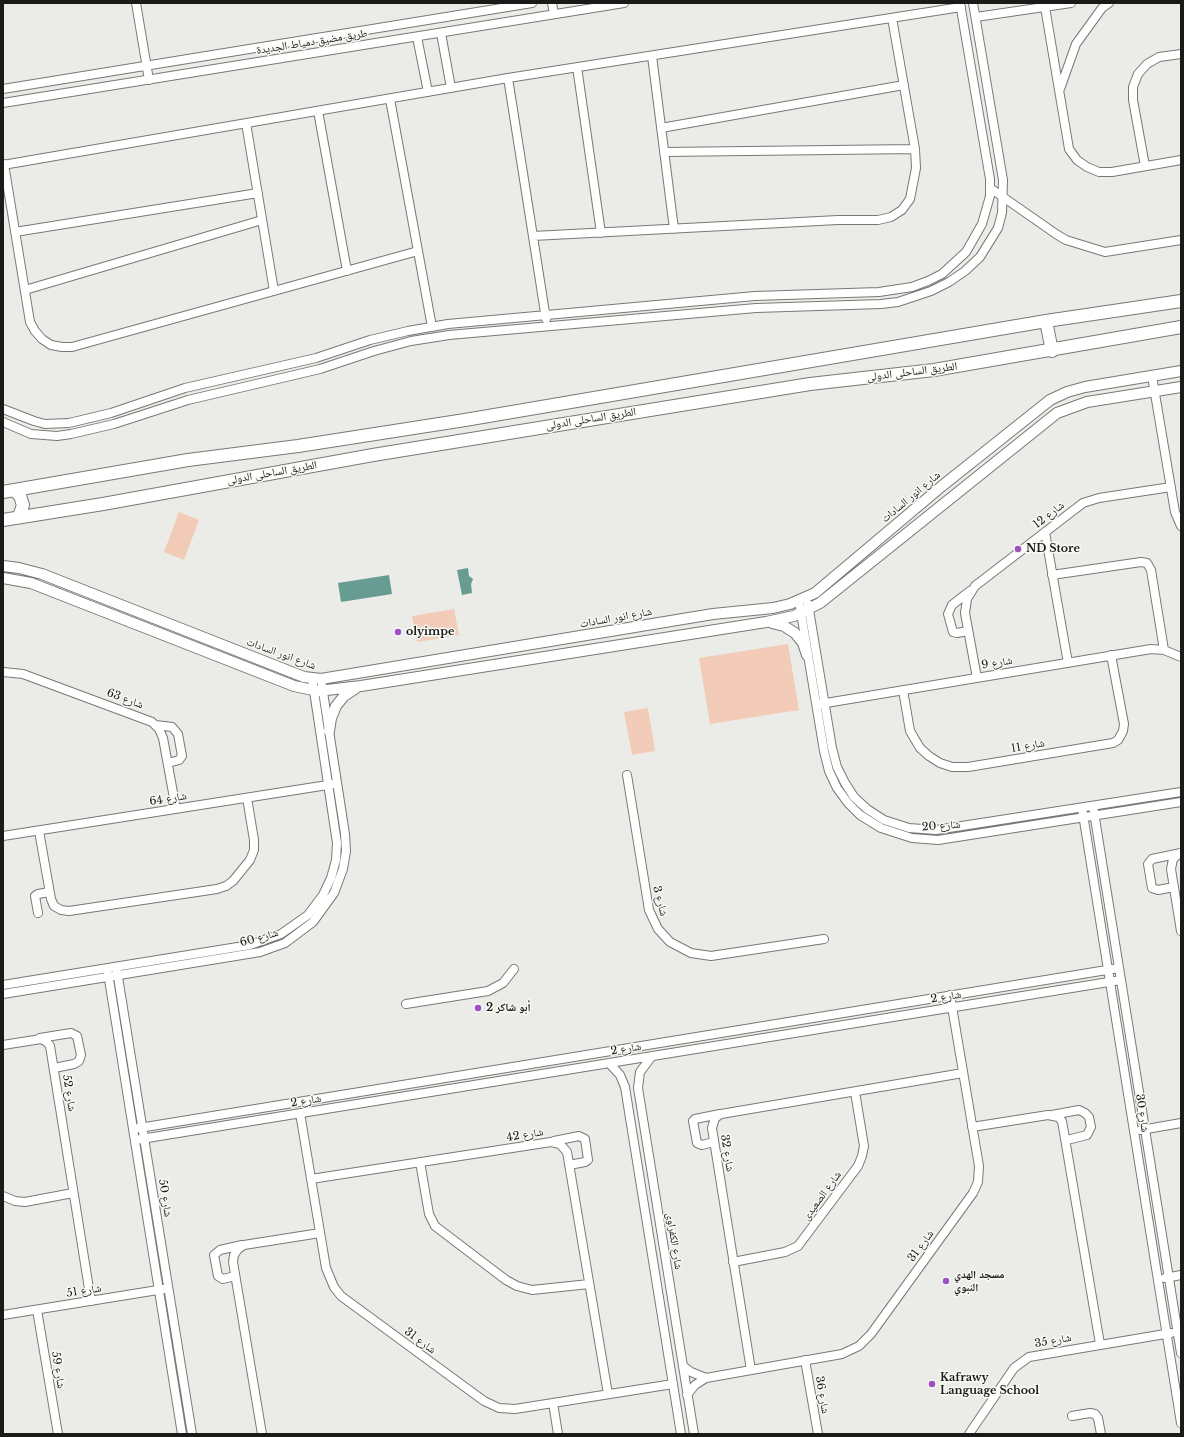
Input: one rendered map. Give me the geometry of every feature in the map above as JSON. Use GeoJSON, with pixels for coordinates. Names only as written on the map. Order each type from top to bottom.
{"type":"FeatureCollection","features":[{"type":"Feature","properties":{"kind":"highway","name":"الطريق الساحلى الدولى"},"geometry":{"type":"LineString","coordinates":[[8,491],[188,460],[298,446],[465,420],[1046,321],[1181,301]]}},
{"type":"Feature","properties":{"kind":"highway"},"geometry":{"type":"LineString","coordinates":[[1046,321],[1052,351]]}},
{"type":"Feature","properties":{"kind":"highway","name":"الطريق الساحلى الدولى"},"geometry":{"type":"LineString","coordinates":[[3,520],[373,455],[827,382],[934,370],[1052,351],[1181,327]]}},
{"type":"Feature","properties":{"kind":"highway"},"geometry":{"type":"LineString","coordinates":[[30,487],[28,504],[34,515]]}},
{"type":"Feature","properties":{"kind":"highway"},"geometry":{"type":"LineString","coordinates":[[8,491],[20,496],[23,505],[18,517]]}},
{"type":"Feature","properties":{"kind":"main road","name":"شارع انور السادات"},"geometry":{"type":"LineString","coordinates":[[3,566],[19,568],[42,574],[149,617],[316,679],[714,614],[773,608],[803,599],[823,587],[942,486],[1043,405],[1059,396],[1085,387],[1181,371]]}},
{"type":"Feature","properties":{"kind":"main road"},"geometry":{"type":"LineString","coordinates":[[3,578],[31,583],[145,629],[294,686],[318,691],[361,686],[766,622],[805,611],[825,599],[1057,413],[1079,403],[1181,387]]}},
{"type":"Feature","properties":{"kind":"main road"},"geometry":{"type":"LineString","coordinates":[[942,486],[952,498]]}},
{"type":"Feature","properties":{"kind":"main road"},"geometry":{"type":"LineString","coordinates":[[145,629],[149,617]]}},
{"type":"Feature","properties":{"kind":"main road"},"geometry":{"type":"LineString","coordinates":[[766,622],[778,624],[795,634],[803,643],[807,655]]}},
{"type":"Feature","properties":{"kind":"main road"},"geometry":{"type":"LineString","coordinates":[[329,731],[333,712],[340,701],[350,692],[361,686]]}},
{"type":"Feature","properties":{"kind":"street"},"geometry":{"type":"LineString","coordinates":[[136,3],[149,80]]}},
{"type":"Feature","properties":{"kind":"street","name":"طريق مضيق دمياط الجديدة"},"geometry":{"type":"LineString","coordinates":[[3,89],[532,3]]}},
{"type":"Feature","properties":{"kind":"street"},"geometry":{"type":"LineString","coordinates":[[552,3],[554,14]]}},
{"type":"Feature","properties":{"kind":"street","name":"طريق مضيق دمياط الجديدة"},"geometry":{"type":"LineString","coordinates":[[3,104],[624,3]]}},
{"type":"Feature","properties":{"kind":"street"},"geometry":{"type":"LineString","coordinates":[[3,422],[31,434],[57,436],[71,434],[114,424],[195,398],[320,369],[374,351],[411,341],[449,334],[756,308],[880,304],[915,298],[949,282],[966,271],[980,257],[998,228],[1004,198],[1003,180],[974,3]]}},
{"type":"Feature","properties":{"kind":"street"},"geometry":{"type":"LineString","coordinates":[[976,17],[1071,3]]}},
{"type":"Feature","properties":{"kind":"street"},"geometry":{"type":"LineString","coordinates":[[1059,92],[1076,44],[1102,8],[1109,3]]}},
{"type":"Feature","properties":{"kind":"street"},"geometry":{"type":"LineString","coordinates":[[3,409],[45,424],[69,422],[111,413],[184,388],[316,358],[370,340],[432,327],[755,296],[880,292],[912,287],[942,274],[966,252],[982,224],[989,205],[990,188],[961,5],[892,18],[508,78],[3,164],[30,322],[42,339],[51,344],[67,348],[418,251]]}},
{"type":"Feature","properties":{"kind":"street"},"geometry":{"type":"LineString","coordinates":[[1045,7],[1069,149],[1077,160],[1087,167],[1099,172],[1112,172],[1181,160]]}},
{"type":"Feature","properties":{"kind":"street"},"geometry":{"type":"LineString","coordinates":[[533,236],[838,220],[878,220],[891,217],[902,210],[910,199],[916,168],[915,150],[892,18]]}},
{"type":"Feature","properties":{"kind":"street"},"geometry":{"type":"LineString","coordinates":[[441,33],[451,88]]}},
{"type":"Feature","properties":{"kind":"street"},"geometry":{"type":"LineString","coordinates":[[418,36],[428,92]]}},
{"type":"Feature","properties":{"kind":"street"},"geometry":{"type":"LineString","coordinates":[[1145,166],[1133,100],[1133,87],[1138,74],[1147,64],[1159,57],[1181,54]]}},
{"type":"Feature","properties":{"kind":"street"},"geometry":{"type":"LineString","coordinates":[[652,56],[674,229]]}},
{"type":"Feature","properties":{"kind":"street"},"geometry":{"type":"LineString","coordinates":[[577,68],[601,233]]}},
{"type":"Feature","properties":{"kind":"street"},"geometry":{"type":"LineString","coordinates":[[508,78],[547,326]]}},
{"type":"Feature","properties":{"kind":"street"},"geometry":{"type":"LineString","coordinates":[[661,128],[904,85]]}},
{"type":"Feature","properties":{"kind":"street"},"geometry":{"type":"LineString","coordinates":[[390,99],[432,327]]}},
{"type":"Feature","properties":{"kind":"street"},"geometry":{"type":"LineString","coordinates":[[318,111],[347,271]]}},
{"type":"Feature","properties":{"kind":"street"},"geometry":{"type":"LineString","coordinates":[[246,123],[274,291]]}},
{"type":"Feature","properties":{"kind":"street"},"geometry":{"type":"LineString","coordinates":[[664,152],[915,150]]}},
{"type":"Feature","properties":{"kind":"street"},"geometry":{"type":"LineString","coordinates":[[990,188],[1066,240],[1105,252],[1181,240]]}},
{"type":"Feature","properties":{"kind":"street"},"geometry":{"type":"LineString","coordinates":[[15,232],[258,193]]}},
{"type":"Feature","properties":{"kind":"street"},"geometry":{"type":"LineString","coordinates":[[25,290],[262,220]]}},
{"type":"Feature","properties":{"kind":"street"},"geometry":{"type":"LineString","coordinates":[[1152,376],[1175,512],[1181,526]]}},
{"type":"Feature","properties":{"kind":"street","name":"شارع 12"},"geometry":{"type":"LineString","coordinates":[[977,678],[965,608],[970,594],[976,586],[1088,500],[1171,487]]}},
{"type":"Feature","properties":{"kind":"street"},"geometry":{"type":"LineString","coordinates":[[1045,532],[1068,663]]}},
{"type":"Feature","properties":{"kind":"street"},"geometry":{"type":"LineString","coordinates":[[1052,575],[1142,562],[1147,563],[1151,570],[1164,650]]}},
{"type":"Feature","properties":{"kind":"street"},"geometry":{"type":"LineString","coordinates":[[968,631],[957,633],[953,632],[949,612],[952,605],[976,586]]}},
{"type":"Feature","properties":{"kind":"street","name":"شارع 20"},"geometry":{"type":"LineString","coordinates":[[803,599],[820,704],[826,761],[837,788],[848,803],[860,815],[888,832],[912,838],[938,840],[1181,802]]}},
{"type":"Feature","properties":{"kind":"street","name":"شارع 20"},"geometry":{"type":"LineString","coordinates":[[805,611],[807,655],[834,758],[845,783],[854,796],[867,809],[892,823],[918,830],[936,830],[1181,792]]}},
{"type":"Feature","properties":{"kind":"street","name":"شارع 9"},"geometry":{"type":"LineString","coordinates":[[820,704],[1151,649],[1164,650],[1181,657]]}},
{"type":"Feature","properties":{"kind":"street","name":"شارع 11"},"geometry":{"type":"LineString","coordinates":[[903,690],[910,731],[920,748],[940,763],[952,767],[968,767],[1113,743],[1118,740],[1123,731],[1124,724],[1111,655]]}},
{"type":"Feature","properties":{"kind":"street","name":"شارع 63"},"geometry":{"type":"LineString","coordinates":[[3,672],[23,674],[143,717],[156,725],[172,728],[178,734],[182,756],[179,760],[168,763]]}},
{"type":"Feature","properties":{"kind":"street","name":"شارع 60"},"geometry":{"type":"LineString","coordinates":[[3,994],[260,952],[285,943],[307,928],[319,916],[330,901],[338,885],[343,869],[345,834],[333,784],[316,679]]}},
{"type":"Feature","properties":{"kind":"street","name":"شارع 60"},"geometry":{"type":"LineString","coordinates":[[3,985],[257,943],[281,934],[302,920],[323,895],[331,878],[336,860],[336,834],[329,731],[318,691]]}},
{"type":"Feature","properties":{"kind":"street"},"geometry":{"type":"LineString","coordinates":[[156,725],[164,738],[176,809]]}},
{"type":"Feature","properties":{"kind":"street","name":"شارع 3"},"geometry":{"type":"LineString","coordinates":[[627,775],[649,910],[658,929],[670,942],[691,953],[711,956],[824,939]]}},
{"type":"Feature","properties":{"kind":"street","name":"شارع 64"},"geometry":{"type":"LineString","coordinates":[[3,836],[333,784]]}},
{"type":"Feature","properties":{"kind":"street"},"geometry":{"type":"LineString","coordinates":[[39,831],[49,892],[54,906],[65,911],[217,890],[233,881],[250,860],[254,850],[254,840],[247,798]]}},
{"type":"Feature","properties":{"kind":"street","name":"شارع 30"},"geometry":{"type":"LineString","coordinates":[[1093,806],[1181,1353]]}},
{"type":"Feature","properties":{"kind":"street","name":"شارع 30"},"geometry":{"type":"LineString","coordinates":[[1082,808],[1181,1423]]}},
{"type":"Feature","properties":{"kind":"street"},"geometry":{"type":"LineString","coordinates":[[1174,887],[1158,890],[1152,888],[1148,864],[1152,859],[1181,853]]}},
{"type":"Feature","properties":{"kind":"street"},"geometry":{"type":"LineString","coordinates":[[1181,853],[1175,857],[1171,865],[1181,931]]}},
{"type":"Feature","properties":{"kind":"street"},"geometry":{"type":"LineString","coordinates":[[38,913],[35,896],[49,892]]}},
{"type":"Feature","properties":{"kind":"street","name":"شارع 50"},"geometry":{"type":"LineString","coordinates":[[116,966],[192,1434]]}},
{"type":"Feature","properties":{"kind":"street","name":"شارع 50"},"geometry":{"type":"LineString","coordinates":[[107,968],[182,1434]]}},
{"type":"Feature","properties":{"kind":"street","name":"شارع 2"},"geometry":{"type":"LineString","coordinates":[[133,1129],[1119,968]]}},
{"type":"Feature","properties":{"kind":"street"},"geometry":{"type":"LineString","coordinates":[[406,1004],[488,991],[503,983],[514,969]]}},
{"type":"Feature","properties":{"kind":"street","name":"شارع 2"},"geometry":{"type":"LineString","coordinates":[[135,1140],[1121,980]]}},
{"type":"Feature","properties":{"kind":"street","name":"شارع 31"},"geometry":{"type":"LineString","coordinates":[[688,1395],[695,1384],[706,1378],[842,1354],[863,1343],[974,1192],[978,1182],[979,1171],[950,995]]}},
{"type":"Feature","properties":{"kind":"street"},"geometry":{"type":"LineString","coordinates":[[750,1028],[753,1040]]}},
{"type":"Feature","properties":{"kind":"street"},"geometry":{"type":"LineString","coordinates":[[3,1045],[71,1033],[78,1036],[81,1055],[79,1060],[74,1064],[54,1068]]}},
{"type":"Feature","properties":{"kind":"street","name":"شارع 52"},"geometry":{"type":"LineString","coordinates":[[38,1039],[43,1039],[49,1044],[54,1068],[91,1301]]}},
{"type":"Feature","properties":{"kind":"street"},"geometry":{"type":"LineString","coordinates":[[624,1085],[638,1082],[642,1068],[652,1056]]}},
{"type":"Feature","properties":{"kind":"street"},"geometry":{"type":"LineString","coordinates":[[609,1063],[620,1075],[624,1085],[681,1434]]}},
{"type":"Feature","properties":{"kind":"street"},"geometry":{"type":"LineString","coordinates":[[503,1069],[505,1080]]}},
{"type":"Feature","properties":{"kind":"street"},"geometry":{"type":"LineString","coordinates":[[714,1142],[702,1144],[697,1143],[693,1121],[695,1119],[963,1074]]}},
{"type":"Feature","properties":{"kind":"street","name":"شارع الكفراوى"},"geometry":{"type":"LineString","coordinates":[[638,1082],[694,1434]]}},
{"type":"Feature","properties":{"kind":"street","name":"شارع الصعيدى"},"geometry":{"type":"LineString","coordinates":[[734,1262],[785,1252],[798,1246],[858,1166],[864,1146],[855,1092]]}},
{"type":"Feature","properties":{"kind":"street"},"geometry":{"type":"LineString","coordinates":[[294,1103],[290,1108],[300,1113],[308,1106],[304,1101]]}},
{"type":"Feature","properties":{"kind":"street"},"geometry":{"type":"LineString","coordinates":[[972,1127],[1079,1110],[1085,1113],[1089,1117],[1091,1127],[1087,1135],[1066,1140]]}},
{"type":"Feature","properties":{"kind":"street","name":"شارع 31"},"geometry":{"type":"LineString","coordinates":[[300,1113],[328,1275],[334,1287],[341,1296],[484,1401],[499,1408],[510,1409],[673,1384]]}},
{"type":"Feature","properties":{"kind":"street","name":"شارع 32"},"geometry":{"type":"LineString","coordinates":[[721,1114],[715,1118],[712,1124],[714,1142],[751,1370]]}},
{"type":"Feature","properties":{"kind":"street"},"geometry":{"type":"LineString","coordinates":[[1048,1115],[1058,1117],[1062,1121],[1100,1344]]}},
{"type":"Feature","properties":{"kind":"street"},"geometry":{"type":"LineString","coordinates":[[1134,1131],[1181,1124]]}},
{"type":"Feature","properties":{"kind":"street"},"geometry":{"type":"LineString","coordinates":[[551,1142],[579,1136],[585,1139],[588,1160],[586,1162],[569,1165]]}},
{"type":"Feature","properties":{"kind":"street","name":"شارع 42"},"geometry":{"type":"LineString","coordinates":[[311,1179],[551,1142],[557,1142],[563,1146],[567,1152],[608,1394]]}},
{"type":"Feature","properties":{"kind":"street"},"geometry":{"type":"LineString","coordinates":[[420,1162],[429,1214],[435,1226],[506,1280],[516,1286],[532,1290],[589,1284]]}},
{"type":"Feature","properties":{"kind":"street"},"geometry":{"type":"LineString","coordinates":[[3,1196],[15,1201],[25,1202],[73,1193]]}},
{"type":"Feature","properties":{"kind":"street"},"geometry":{"type":"LineString","coordinates":[[235,1276],[223,1279],[218,1276],[214,1255],[220,1250],[320,1233]]}},
{"type":"Feature","properties":{"kind":"street"},"geometry":{"type":"LineString","coordinates":[[244,1245],[238,1249],[234,1255],[235,1276],[262,1434]]}},
{"type":"Feature","properties":{"kind":"street"},"geometry":{"type":"LineString","coordinates":[[1158,1279],[1181,1275]]}},
{"type":"Feature","properties":{"kind":"street","name":"شارع 51"},"geometry":{"type":"LineString","coordinates":[[3,1315],[169,1288]]}},
{"type":"Feature","properties":{"kind":"street","name":"شارع 59"},"geometry":{"type":"LineString","coordinates":[[37,1310],[58,1434]]}},
{"type":"Feature","properties":{"kind":"street","name":"شارع 35"},"geometry":{"type":"LineString","coordinates":[[969,1434],[1014,1368],[1021,1362],[1034,1355],[1178,1332]]}},
{"type":"Feature","properties":{"kind":"street","name":"شارع 36"},"geometry":{"type":"LineString","coordinates":[[805,1360],[818,1434]]}},
{"type":"Feature","properties":{"kind":"street"},"geometry":{"type":"LineString","coordinates":[[683,1366],[691,1372],[706,1378]]}},
{"type":"Feature","properties":{"kind":"street"},"geometry":{"type":"LineString","coordinates":[[553,1403],[558,1434]]}},
{"type":"Feature","properties":{"kind":"street"},"geometry":{"type":"LineString","coordinates":[[1072,1416],[1090,1413],[1095,1414],[1098,1418],[1100,1434]]}},
{"type":"Feature","properties":{"kind":"shaded area"},"geometry":{"type":"Polygon","coordinates":[[[179,512],[199,520],[184,560],[164,552],[179,512]]]}},
{"type":"Feature","properties":{"kind":"shaded area"},"geometry":{"type":"Polygon","coordinates":[[[454,609],[459,635],[417,642],[412,616],[454,609]]]}},
{"type":"Feature","properties":{"kind":"shaded area"},"geometry":{"type":"Polygon","coordinates":[[[788,644],[799,710],[710,724],[699,658],[788,644]]]}},
{"type":"Feature","properties":{"kind":"shaded area"},"geometry":{"type":"Polygon","coordinates":[[[648,708],[655,751],[632,755],[624,712],[648,708]]]}},
{"type":"Feature","properties":{"kind":"water"},"geometry":{"type":"Polygon","coordinates":[[[468,568],[469,576],[473,579],[471,584],[472,593],[462,595],[457,570],[468,568]]]}},
{"type":"Feature","properties":{"kind":"water"},"geometry":{"type":"Polygon","coordinates":[[[389,575],[392,594],[341,602],[338,583],[389,575]]]}},
{"type":"Feature","properties":{"kind":"place","name":"ND Store"},"geometry":{"type":"Point","coordinates":[1018,549]}},
{"type":"Feature","properties":{"kind":"place","name":"olyimpe"},"geometry":{"type":"Point","coordinates":[398,632]}},
{"type":"Feature","properties":{"kind":"place","name":"أبو شاكر 2"},"geometry":{"type":"Point","coordinates":[478,1008]}},
{"type":"Feature","properties":{"kind":"place","name":"مسجد الهدي النبوي"},"geometry":{"type":"Point","coordinates":[946,1281]}},
{"type":"Feature","properties":{"kind":"place","name":"Kafrawy Language School"},"geometry":{"type":"Point","coordinates":[932,1384]}}]}
